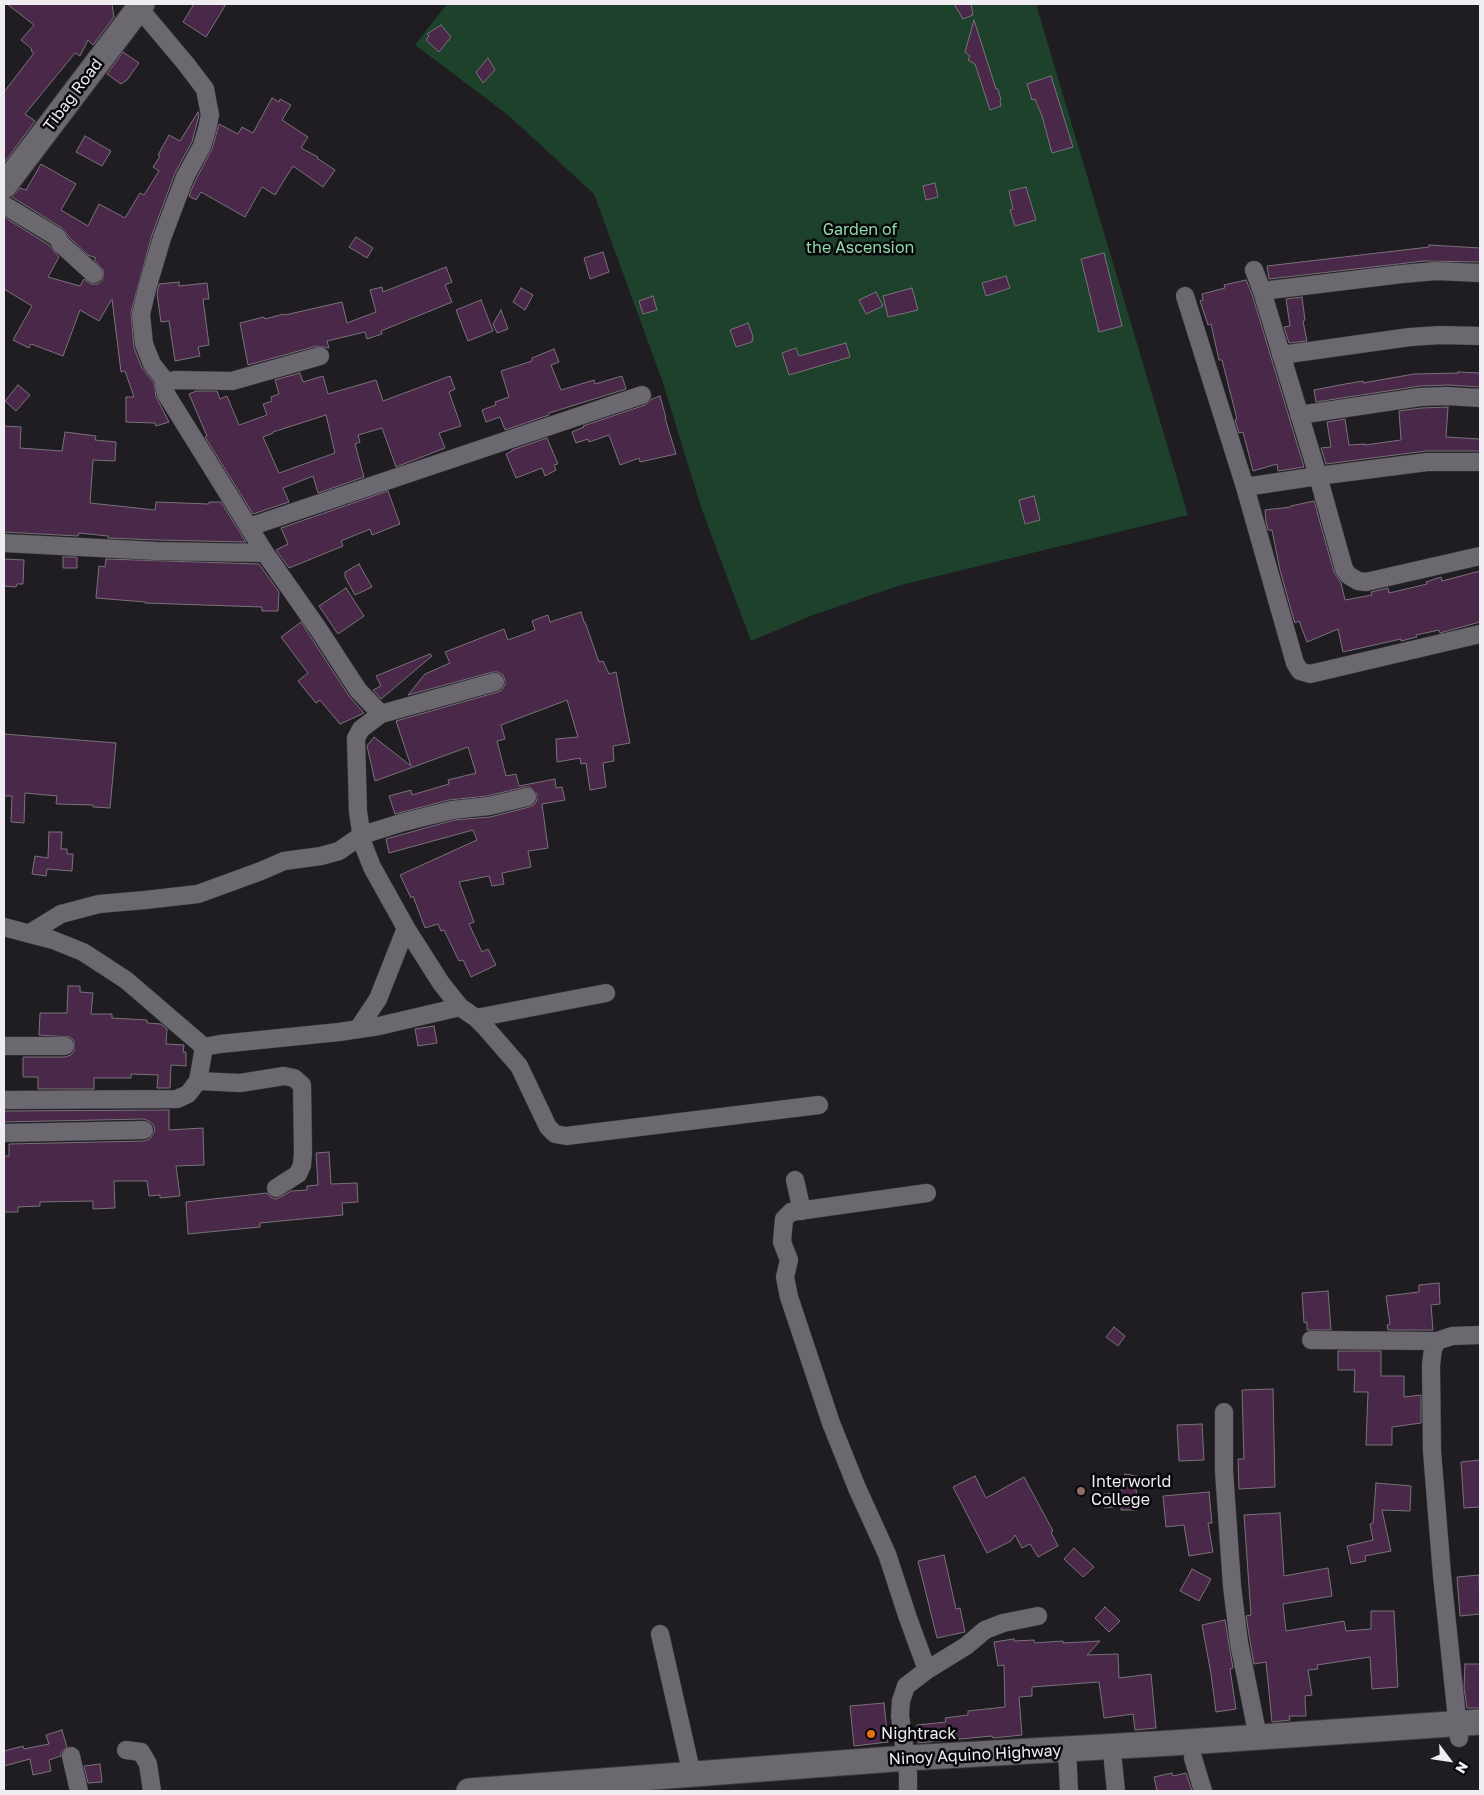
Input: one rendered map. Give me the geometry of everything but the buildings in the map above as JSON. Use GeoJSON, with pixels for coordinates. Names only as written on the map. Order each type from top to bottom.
{"type":"FeatureCollection","features":[{"type":"Feature","properties":{"kind":"main road","name":"Tibag Road"},"geometry":{"type":"LineString","coordinates":[[4,186],[140,6]]}},
{"type":"Feature","properties":{"kind":"main road","name":"Ninoy Aquino Highway"},"geometry":{"type":"LineString","coordinates":[[469,1791],[646,1787],[908,1774],[1258,1737],[1469,1730]]}},
{"type":"Feature","properties":{"kind":"main road","name":"Ninoy Aquino Highway"},"geometry":{"type":"LineString","coordinates":[[1067,1757],[1113,1762],[1193,1758],[1469,1730]]}},
{"type":"Feature","properties":{"kind":"main road","name":"Ninoy Aquino Highway"},"geometry":{"type":"LineString","coordinates":[[646,1787],[692,1775],[908,1774]]}},
{"type":"Feature","properties":{"kind":"street"},"geometry":{"type":"LineString","coordinates":[[140,6],[205,89],[210,115],[208,129],[202,146],[185,177],[162,238],[141,314],[144,344],[152,364],[166,382]]}},
{"type":"Feature","properties":{"kind":"street"},"geometry":{"type":"LineString","coordinates":[[4,205],[57,237],[61,244],[94,274]]}},
{"type":"Feature","properties":{"kind":"street"},"geometry":{"type":"LineString","coordinates":[[1254,270],[1318,476],[1344,569],[1352,579],[1366,582],[1480,556]]}},
{"type":"Feature","properties":{"kind":"street"},"geometry":{"type":"LineString","coordinates":[[1262,291],[1411,273],[1452,271],[1480,273]]}},
{"type":"Feature","properties":{"kind":"street"},"geometry":{"type":"LineString","coordinates":[[1185,296],[1244,487],[1295,663],[1300,671],[1310,674],[1480,634]]}},
{"type":"Feature","properties":{"kind":"street"},"geometry":{"type":"LineString","coordinates":[[1281,355],[1410,337],[1441,335],[1480,336]]}},
{"type":"Feature","properties":{"kind":"street"},"geometry":{"type":"LineString","coordinates":[[166,382],[175,380],[232,381],[320,356]]}},
{"type":"Feature","properties":{"kind":"street"},"geometry":{"type":"LineString","coordinates":[[166,382],[164,386],[166,394],[265,553],[358,690],[381,714]]}},
{"type":"Feature","properties":{"kind":"street"},"geometry":{"type":"LineString","coordinates":[[249,527],[642,395]]}},
{"type":"Feature","properties":{"kind":"street"},"geometry":{"type":"LineString","coordinates":[[1299,415],[1420,397],[1480,398]]}},
{"type":"Feature","properties":{"kind":"street"},"geometry":{"type":"LineString","coordinates":[[1244,487],[1427,462],[1480,462]]}},
{"type":"Feature","properties":{"kind":"street"},"geometry":{"type":"LineString","coordinates":[[4,543],[146,550],[265,553]]}},
{"type":"Feature","properties":{"kind":"street"},"geometry":{"type":"LineString","coordinates":[[495,682],[381,714],[361,729],[356,738],[358,812],[362,844],[372,867],[406,928],[441,983],[460,1007],[476,1018],[519,1066],[548,1127],[555,1134],[566,1136],[820,1105]]}},
{"type":"Feature","properties":{"kind":"street"},"geometry":{"type":"LineString","coordinates":[[30,933],[61,914],[99,904],[198,894],[261,872],[284,861],[339,852],[362,835],[438,813],[489,806],[527,797]]}},
{"type":"Feature","properties":{"kind":"street"},"geometry":{"type":"LineString","coordinates":[[4,927],[53,940],[83,952],[126,980],[204,1047],[358,1029],[460,1007]]}},
{"type":"Feature","properties":{"kind":"street"},"geometry":{"type":"LineString","coordinates":[[358,1029],[378,999],[406,928]]}},
{"type":"Feature","properties":{"kind":"street"},"geometry":{"type":"LineString","coordinates":[[476,1018],[606,993]]}},
{"type":"Feature","properties":{"kind":"street"},"geometry":{"type":"LineString","coordinates":[[4,1046],[65,1046]]}},
{"type":"Feature","properties":{"kind":"street"},"geometry":{"type":"LineString","coordinates":[[4,1100],[177,1099],[188,1094],[198,1081],[204,1047]]}},
{"type":"Feature","properties":{"kind":"street"},"geometry":{"type":"LineString","coordinates":[[198,1081],[240,1083],[284,1076],[294,1078],[302,1085],[304,1153],[302,1165],[298,1174],[276,1188]]}},
{"type":"Feature","properties":{"kind":"street"},"geometry":{"type":"LineString","coordinates":[[4,1133],[144,1130]]}},
{"type":"Feature","properties":{"kind":"street"},"geometry":{"type":"LineString","coordinates":[[796,1180],[802,1211]]}},
{"type":"Feature","properties":{"kind":"street"},"geometry":{"type":"LineString","coordinates":[[927,1193],[790,1212],[784,1219],[782,1242],[789,1260],[785,1277],[789,1297],[831,1423],[857,1488],[887,1554],[927,1670]]}},
{"type":"Feature","properties":{"kind":"street"},"geometry":{"type":"LineString","coordinates":[[1311,1340],[1437,1341],[1452,1336],[1480,1335]]}},
{"type":"Feature","properties":{"kind":"street"},"geometry":{"type":"LineString","coordinates":[[1437,1341],[1432,1349],[1431,1365],[1432,1451],[1469,1730]]}},
{"type":"Feature","properties":{"kind":"street"},"geometry":{"type":"LineString","coordinates":[[1224,1412],[1224,1471],[1232,1586],[1239,1643],[1258,1737]]}},
{"type":"Feature","properties":{"kind":"street"},"geometry":{"type":"LineString","coordinates":[[908,1774],[900,1716],[900,1700],[906,1686],[927,1670],[966,1646],[985,1630],[1003,1622],[1038,1616]]}},
{"type":"Feature","properties":{"kind":"street"},"geometry":{"type":"LineString","coordinates":[[660,1634],[692,1775]]}},
{"type":"Feature","properties":{"kind":"street"},"geometry":{"type":"LineString","coordinates":[[126,1750],[141,1752],[148,1764],[152,1791]]}},
{"type":"Feature","properties":{"kind":"street"},"geometry":{"type":"LineString","coordinates":[[71,1756],[79,1791]]}},
{"type":"Feature","properties":{"kind":"street"},"geometry":{"type":"LineString","coordinates":[[1067,1757],[1069,1791]]}},
{"type":"Feature","properties":{"kind":"street"},"geometry":{"type":"LineString","coordinates":[[1193,1758],[1203,1791]]}},
{"type":"Feature","properties":{"kind":"street"},"geometry":{"type":"LineString","coordinates":[[1113,1762],[1116,1791]]}},
{"type":"Feature","properties":{"kind":"green space","name":"Garden of the Ascension"},"geometry":{"type":"Polygon","coordinates":[[[447,4],[1036,4],[1188,515],[901,585],[813,615],[751,641],[701,507],[662,380],[594,194],[508,115],[415,45],[447,4]]]}},
{"type":"Feature","properties":{"kind":"place","name":"Interworld College"},"geometry":{"type":"Point","coordinates":[1081,1491]}},
{"type":"Feature","properties":{"kind":"place","name":"Nightrack"},"geometry":{"type":"Point","coordinates":[871,1734]}}]}
